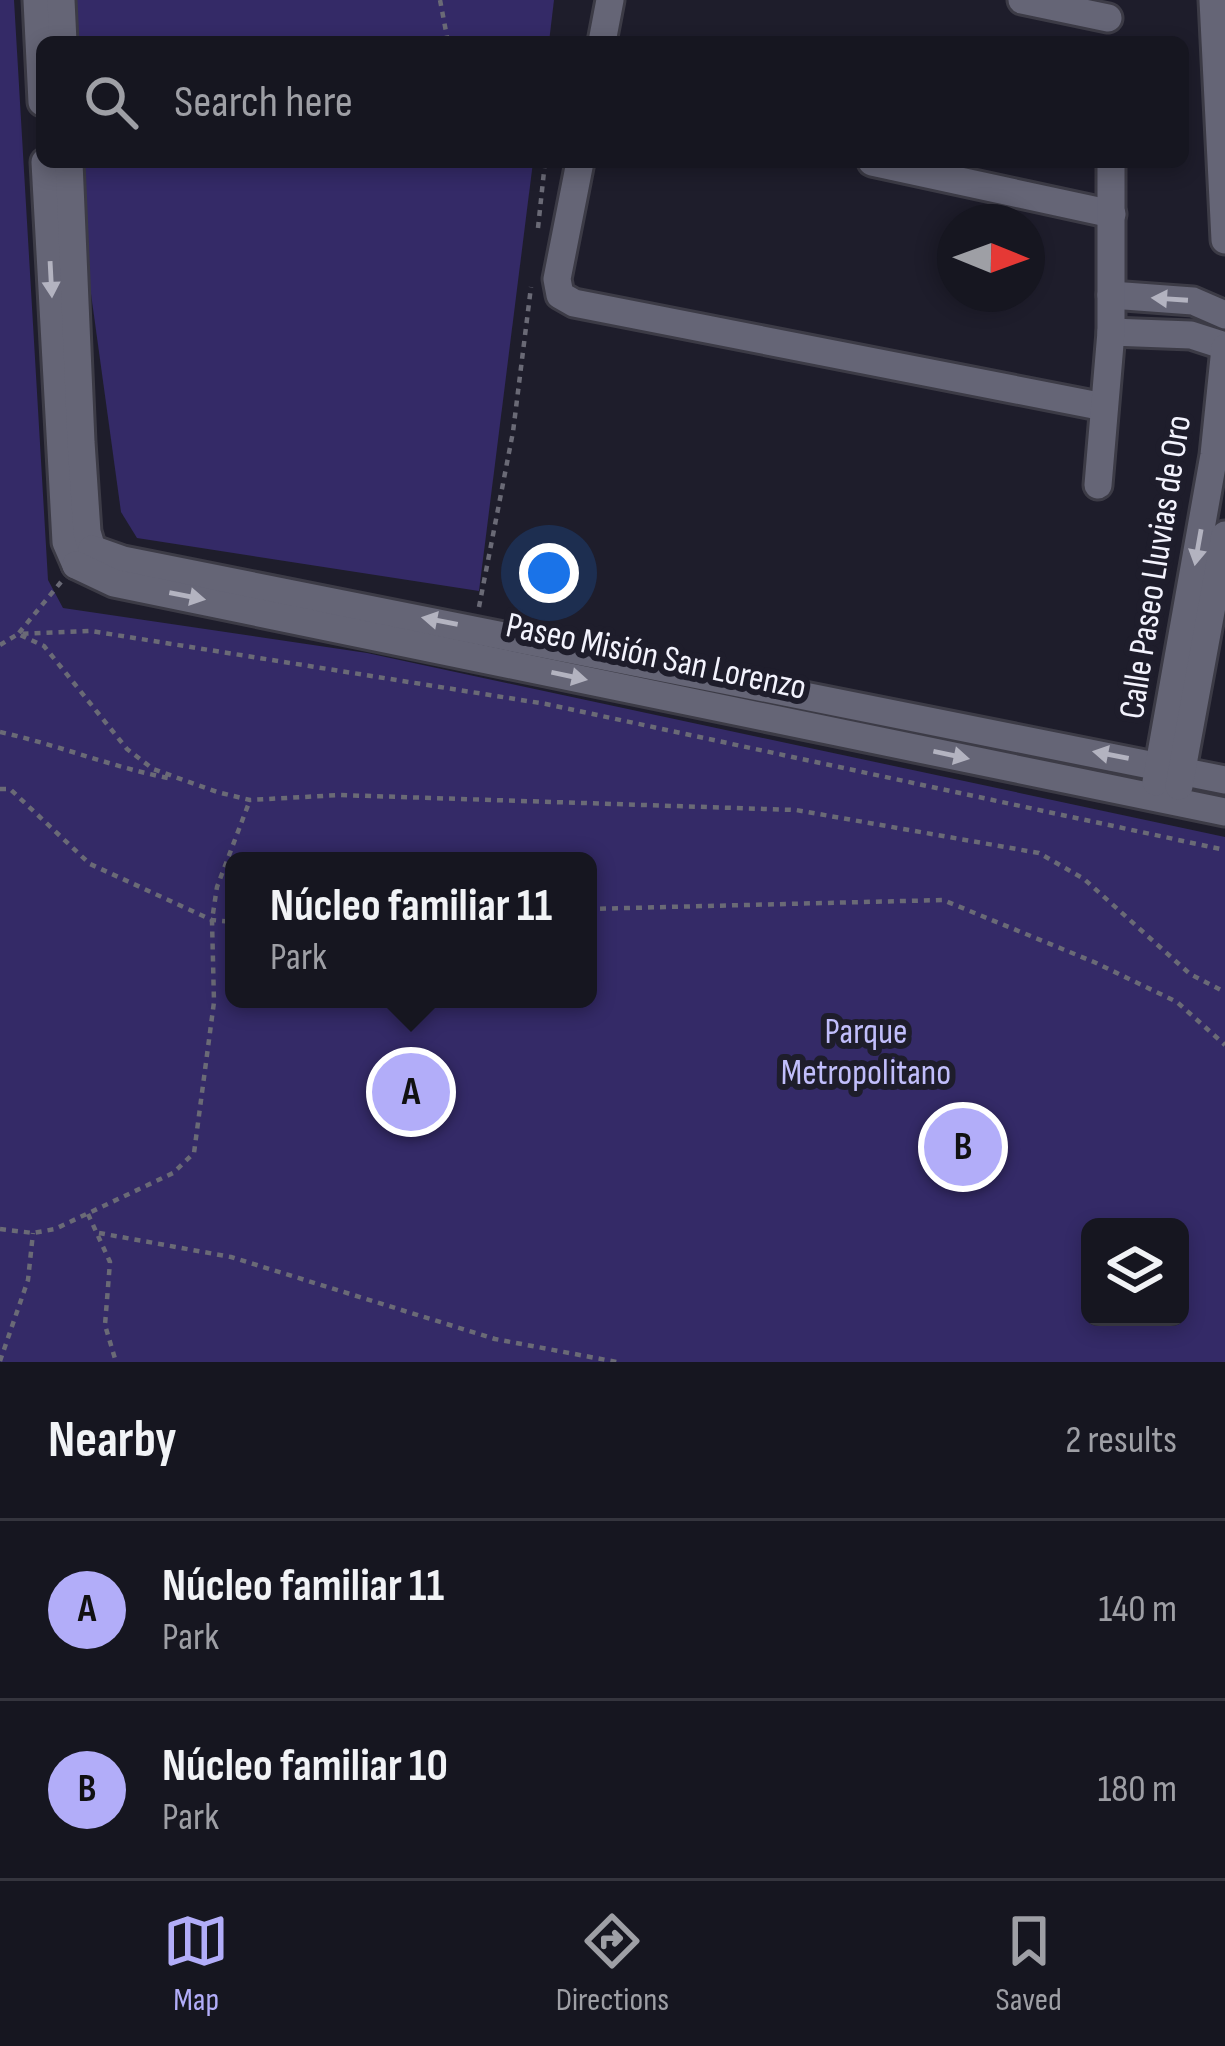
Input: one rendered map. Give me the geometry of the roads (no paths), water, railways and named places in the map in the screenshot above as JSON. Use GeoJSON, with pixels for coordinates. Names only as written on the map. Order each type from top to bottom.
{"type":"FeatureCollection","features":[{"type":"Feature","properties":{"kind":"street"},"geometry":{"type":"LineString","coordinates":[[37,0],[39,36]]}},
{"type":"Feature","properties":{"kind":"street"},"geometry":{"type":"LineString","coordinates":[[61,0],[63,36]]}},
{"type":"Feature","properties":{"kind":"street"},"geometry":{"type":"LineString","coordinates":[[603,36],[610,0]]}},
{"type":"Feature","properties":{"kind":"street"},"geometry":{"type":"LineString","coordinates":[[1022,0],[1108,20]]}},
{"type":"Feature","properties":{"kind":"street"},"geometry":{"type":"LineString","coordinates":[[1214,0],[1225,240]]}},
{"type":"Feature","properties":{"kind":"street"},"geometry":{"type":"LineString","coordinates":[[45,168],[66,542],[84,557]]}},
{"type":"Feature","properties":{"kind":"street"},"geometry":{"type":"LineString","coordinates":[[69,168],[84,557]]}},
{"type":"Feature","properties":{"kind":"street"},"geometry":{"type":"LineString","coordinates":[[579,168],[557,279],[560,295],[574,303],[1104,407]]}},
{"type":"Feature","properties":{"kind":"street"},"geometry":{"type":"LineString","coordinates":[[900,168],[1112,214]]}},
{"type":"Feature","properties":{"kind":"street"},"geometry":{"type":"LineString","coordinates":[[1098,485],[1111,332],[1111,168]]}},
{"type":"Feature","properties":{"kind":"street"},"geometry":{"type":"LineString","coordinates":[[1112,295],[1193,301],[1225,315]]}},
{"type":"Feature","properties":{"kind":"street"},"geometry":{"type":"LineString","coordinates":[[1111,332],[1190,334],[1225,347]]}},
{"type":"Feature","properties":{"kind":"street","name":"Calle Paseo Lluvias de Oro"},"geometry":{"type":"LineString","coordinates":[[1164,800],[1225,347]]}},
{"type":"Feature","properties":{"kind":"street","name":"Calle Paseo Lluvias de Oro"},"geometry":{"type":"LineString","coordinates":[[1170,768],[1225,535]]}},
{"type":"Feature","properties":{"kind":"street","name":"Paseo Misión San Lorenzo"},"geometry":{"type":"LineString","coordinates":[[84,557],[123,560],[475,628],[1225,779]]}},
{"type":"Feature","properties":{"kind":"street","name":"Paseo Misión San Lorenzo"},"geometry":{"type":"LineString","coordinates":[[84,557],[114,583],[1225,812]]}},
{"type":"Feature","properties":{"kind":"place","name":"Núcleo familiar 11"},"geometry":{"type":"Point","coordinates":[411,1092]}},
{"type":"Feature","properties":{"kind":"place","name":"Núcleo familiar 10"},"geometry":{"type":"Point","coordinates":[963,1147]}},
{"type":"Feature","properties":{"kind":"park label","name":"Parque Metropolitano"},"geometry":{"type":"Point","coordinates":[866,1052]}}]}
